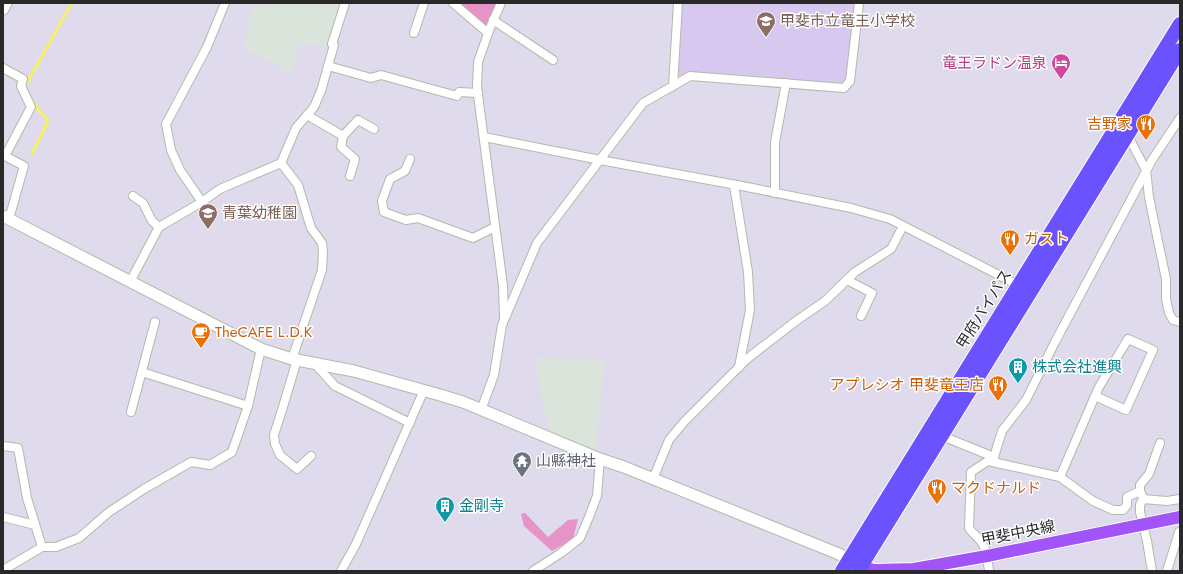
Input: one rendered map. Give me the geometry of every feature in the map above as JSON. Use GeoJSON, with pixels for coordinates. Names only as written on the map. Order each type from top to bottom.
{"type":"FeatureCollection","features":[{"type":"Feature","properties":{"kind":"highway","name":"甲府バイパス"},"geometry":{"type":"LineString","coordinates":[[853,567],[1018,285],[1180,24]]}},
{"type":"Feature","properties":{"kind":"highway","name":"甲府バイパス"},"geometry":{"type":"LineString","coordinates":[[853,567],[942,436],[1180,50]]}},
{"type":"Feature","properties":{"kind":"main road","name":"甲斐中央線"},"geometry":{"type":"LineString","coordinates":[[853,567],[875,570],[914,569],[987,556],[1180,517]]}},
{"type":"Feature","properties":{"kind":"street"},"geometry":{"type":"LineString","coordinates":[[3,9],[6,3]]}},
{"type":"Feature","properties":{"kind":"street"},"geometry":{"type":"LineString","coordinates":[[202,202],[177,164],[171,150],[166,124],[208,47],[225,3]]}},
{"type":"Feature","properties":{"kind":"street"},"geometry":{"type":"LineString","coordinates":[[130,282],[159,227],[202,202],[220,189],[281,163],[296,128],[314,106],[321,91],[334,45],[332,44],[344,3]]}},
{"type":"Feature","properties":{"kind":"street"},"geometry":{"type":"LineString","coordinates":[[414,33],[424,3]]}},
{"type":"Feature","properties":{"kind":"street"},"geometry":{"type":"LineString","coordinates":[[453,3],[488,33]]}},
{"type":"Feature","properties":{"kind":"street"},"geometry":{"type":"LineString","coordinates":[[501,3],[488,33],[478,62],[478,93],[503,286],[504,319]]}},
{"type":"Feature","properties":{"kind":"street"},"geometry":{"type":"LineString","coordinates":[[673,86],[678,3]]}},
{"type":"Feature","properties":{"kind":"street"},"geometry":{"type":"LineString","coordinates":[[481,410],[494,375],[504,319],[537,243],[643,103],[690,76],[844,88],[850,81],[859,3]]}},
{"type":"Feature","properties":{"kind":"street"},"geometry":{"type":"LineString","coordinates":[[494,20],[553,60]]}},
{"type":"Feature","properties":{"kind":"street"},"geometry":{"type":"LineString","coordinates":[[328,66],[371,78],[381,75],[458,96],[459,92],[478,93]]}},
{"type":"Feature","properties":{"kind":"street"},"geometry":{"type":"LineString","coordinates":[[3,68],[23,79],[21,86],[31,107],[5,156],[24,166],[6,218],[261,349],[315,364],[354,371],[463,402],[600,459],[624,467],[839,554],[853,567]]}},
{"type":"Feature","properties":{"kind":"street"},"geometry":{"type":"LineString","coordinates":[[776,193],[775,142],[786,84]]}},
{"type":"Feature","properties":{"kind":"street"},"geometry":{"type":"LineString","coordinates":[[307,115],[343,136]]}},
{"type":"Feature","properties":{"kind":"street"},"geometry":{"type":"LineString","coordinates":[[350,176],[355,159],[341,148],[343,136],[358,120],[374,129]]}},
{"type":"Feature","properties":{"kind":"street"},"geometry":{"type":"LineString","coordinates":[[990,571],[982,541],[974,536],[969,528],[971,472],[991,459],[1002,431],[1026,400],[1146,170],[1179,122]]}},
{"type":"Feature","properties":{"kind":"street"},"geometry":{"type":"LineString","coordinates":[[1128,136],[1146,170],[1152,210],[1166,279],[1166,299],[1169,313],[1173,320],[1180,322]]}},
{"type":"Feature","properties":{"kind":"street"},"geometry":{"type":"LineString","coordinates":[[484,137],[851,208],[890,219],[1018,285]]}},
{"type":"Feature","properties":{"kind":"street"},"geometry":{"type":"LineString","coordinates":[[410,159],[404,171],[390,179],[382,201],[384,212],[406,220],[418,218],[473,238],[495,227]]}},
{"type":"Feature","properties":{"kind":"street"},"geometry":{"type":"LineString","coordinates":[[281,163],[298,185],[311,228],[322,244],[323,251],[322,270],[294,359],[282,410],[274,435],[275,444],[280,455],[297,469],[311,456]]}},
{"type":"Feature","properties":{"kind":"street"},"geometry":{"type":"LineString","coordinates":[[734,185],[748,272],[750,310],[739,368]]}},
{"type":"Feature","properties":{"kind":"street"},"geometry":{"type":"LineString","coordinates":[[133,196],[143,203],[152,220],[159,227]]}},
{"type":"Feature","properties":{"kind":"street"},"geometry":{"type":"LineString","coordinates":[[654,479],[669,440],[684,422],[748,358],[825,301],[855,272],[891,249],[903,226]]}},
{"type":"Feature","properties":{"kind":"street"},"geometry":{"type":"LineString","coordinates":[[847,280],[872,293],[861,316]]}},
{"type":"Feature","properties":{"kind":"street"},"geometry":{"type":"LineString","coordinates":[[131,412],[155,322]]}},
{"type":"Feature","properties":{"kind":"street"},"geometry":{"type":"LineString","coordinates":[[1060,477],[1095,396],[1099,387],[1128,339],[1153,350],[1126,410],[1095,396]]}},
{"type":"Feature","properties":{"kind":"street"},"geometry":{"type":"LineString","coordinates":[[3,571],[42,547],[56,547],[79,538],[110,512],[144,489],[191,462],[210,465],[232,452],[248,406],[261,349]]}},
{"type":"Feature","properties":{"kind":"street"},"geometry":{"type":"LineString","coordinates":[[315,364],[335,386],[410,423]]}},
{"type":"Feature","properties":{"kind":"street"},"geometry":{"type":"LineString","coordinates":[[142,372],[248,406]]}},
{"type":"Feature","properties":{"kind":"street"},"geometry":{"type":"LineString","coordinates":[[341,571],[356,544],[424,390]]}},
{"type":"Feature","properties":{"kind":"street"},"geometry":{"type":"LineString","coordinates":[[942,436],[991,459],[1060,477],[1093,501],[1114,510],[1123,510],[1126,506],[1127,497],[1142,495],[1166,501],[1180,499]]}},
{"type":"Feature","properties":{"kind":"street"},"geometry":{"type":"LineString","coordinates":[[1152,571],[1140,512],[1142,495],[1140,485],[1149,474],[1160,443]]}},
{"type":"Feature","properties":{"kind":"street"},"geometry":{"type":"LineString","coordinates":[[3,446],[18,448],[27,498],[42,547]]}},
{"type":"Feature","properties":{"kind":"street"},"geometry":{"type":"LineString","coordinates":[[534,571],[580,538],[597,496],[600,459]]}},
{"type":"Feature","properties":{"kind":"street"},"geometry":{"type":"LineString","coordinates":[[3,516],[35,525]]}},
{"type":"Feature","properties":{"kind":"street"},"geometry":{"type":"LineString","coordinates":[[1167,571],[1179,532]]}},
{"type":"Feature","properties":{"kind":"shaded area"},"geometry":{"type":"Polygon","coordinates":[[[261,3],[338,3],[326,46],[299,43],[292,74],[244,47],[252,9],[261,3]]]}},
{"type":"Feature","properties":{"kind":"shaded area"},"geometry":{"type":"Polygon","coordinates":[[[456,3],[499,3],[487,30],[456,3]]]}},
{"type":"Feature","properties":{"kind":"shaded area","name":"甲斐市立竜王小学校"},"geometry":{"type":"Polygon","coordinates":[[[682,3],[856,3],[848,75],[845,84],[734,74],[690,73],[677,76],[682,3]]]}},
{"type":"Feature","properties":{"kind":"shaded area"},"geometry":{"type":"Polygon","coordinates":[[[536,357],[605,361],[595,454],[553,440],[539,387],[536,357]]]}},
{"type":"Feature","properties":{"kind":"shaded area"},"geometry":{"type":"Polygon","coordinates":[[[525,513],[548,537],[568,520],[578,519],[573,539],[552,551],[524,526],[521,514],[525,513]]]}},
{"type":"Feature","properties":{"kind":"waterway"},"geometry":{"type":"LineString","coordinates":[[24,88],[72,3]]}},
{"type":"Feature","properties":{"kind":"waterway"},"geometry":{"type":"LineString","coordinates":[[32,101],[48,121],[32,154]]}},
{"type":"Feature","properties":{"kind":"place","name":"甲斐市立竜王小学校"},"geometry":{"type":"Point","coordinates":[766,38]}},
{"type":"Feature","properties":{"kind":"place","name":"竜王ラドン温泉"},"geometry":{"type":"Point","coordinates":[1061,80]}},
{"type":"Feature","properties":{"kind":"place","name":"吉野家"},"geometry":{"type":"Point","coordinates":[1146,141]}},
{"type":"Feature","properties":{"kind":"place","name":"青葉幼稚園"},"geometry":{"type":"Point","coordinates":[208,230]}},
{"type":"Feature","properties":{"kind":"place","name":"ガスト"},"geometry":{"type":"Point","coordinates":[1010,256]}},
{"type":"Feature","properties":{"kind":"place","name":"TheCAFE L.D.K"},"geometry":{"type":"Point","coordinates":[201,349]}},
{"type":"Feature","properties":{"kind":"place","name":"株式会社進興"},"geometry":{"type":"Point","coordinates":[1018,384]}},
{"type":"Feature","properties":{"kind":"place","name":"アプレシオ 甲斐竜王店"},"geometry":{"type":"Point","coordinates":[998,402]}},
{"type":"Feature","properties":{"kind":"place","name":"山縣神社"},"geometry":{"type":"Point","coordinates":[522,478]}},
{"type":"Feature","properties":{"kind":"place","name":"マクドナルド"},"geometry":{"type":"Point","coordinates":[937,505]}},
{"type":"Feature","properties":{"kind":"place","name":"金剛寺"},"geometry":{"type":"Point","coordinates":[445,523]}}]}
